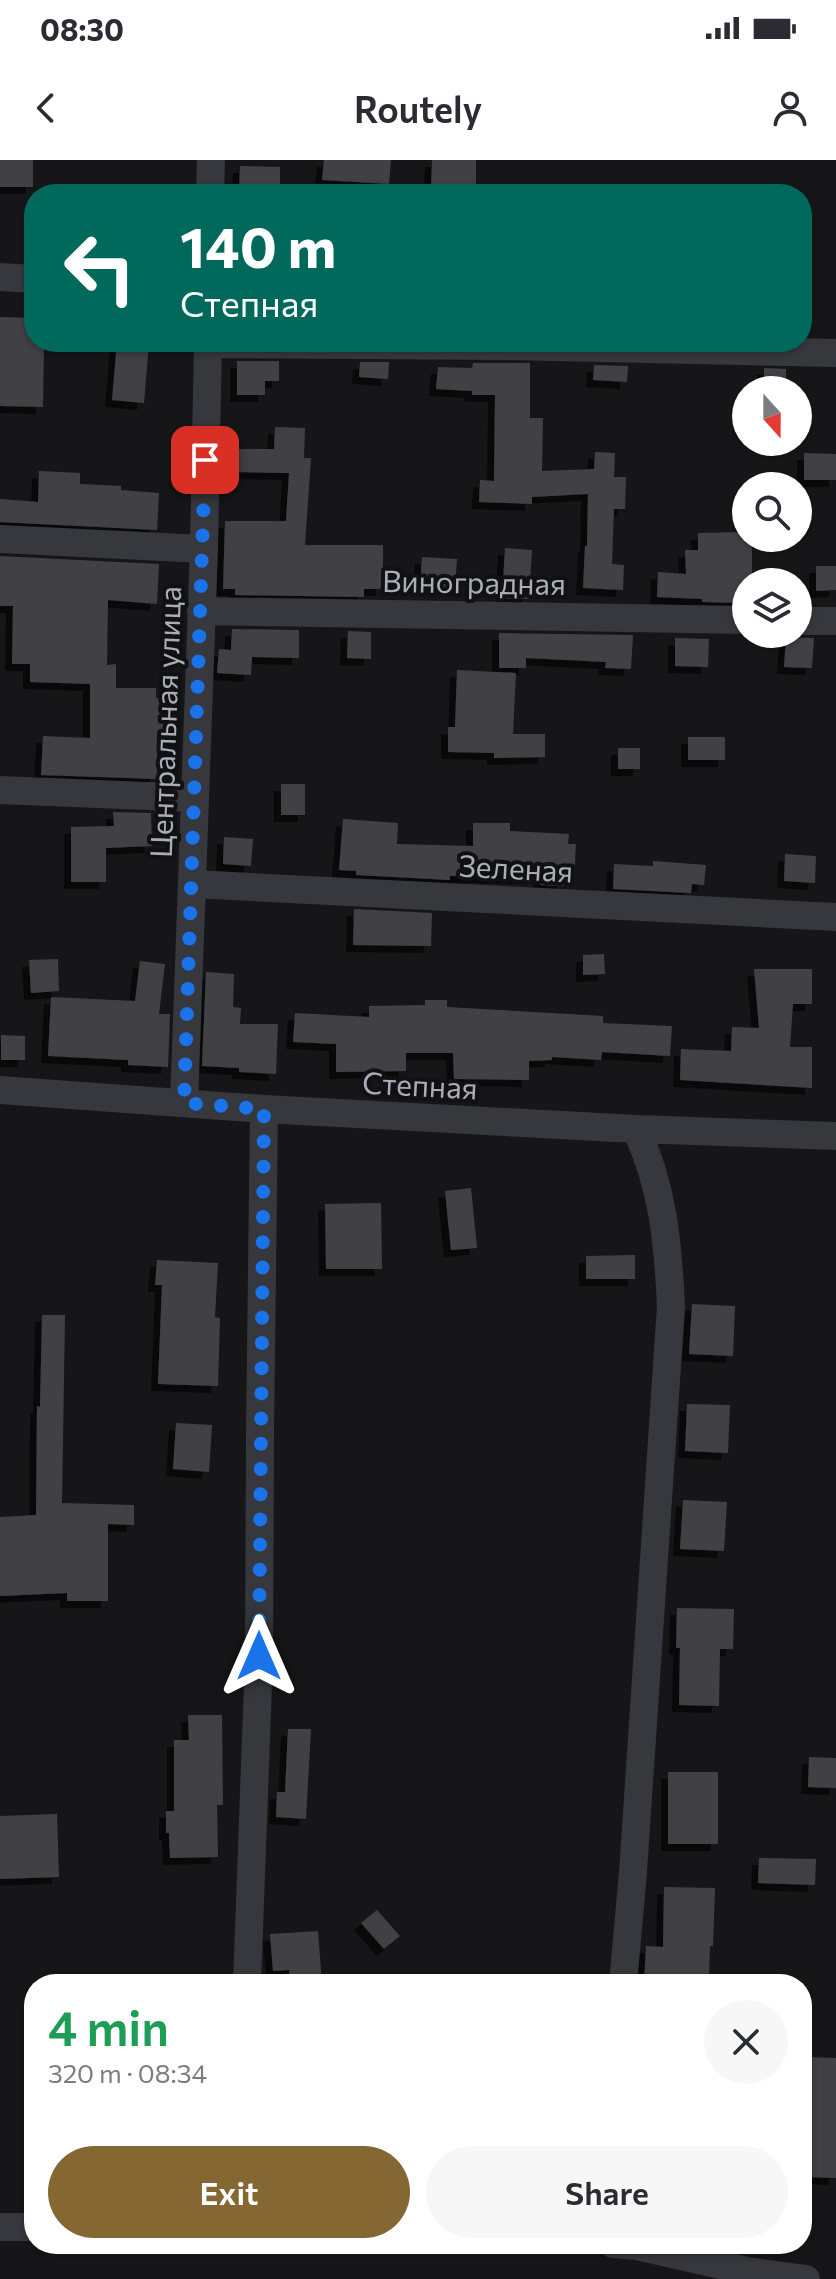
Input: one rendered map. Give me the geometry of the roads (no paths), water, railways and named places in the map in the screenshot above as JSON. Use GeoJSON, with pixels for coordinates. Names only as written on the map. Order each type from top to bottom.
{"type":"FeatureCollection","features":[{"type":"Feature","properties":{"kind":"street"},"geometry":{"type":"LineString","coordinates":[[210,184],[211,160]]}},
{"type":"Feature","properties":{"kind":"street"},"geometry":{"type":"LineString","coordinates":[[0,277],[24,278]]}},
{"type":"Feature","properties":{"kind":"street","name":"Центральная улица"},"geometry":{"type":"LineString","coordinates":[[184,1103],[204,549],[208,352]]}},
{"type":"Feature","properties":{"kind":"street"},"geometry":{"type":"LineString","coordinates":[[789,352],[836,353]]}},
{"type":"Feature","properties":{"kind":"street"},"geometry":{"type":"LineString","coordinates":[[0,539],[204,549]]}},
{"type":"Feature","properties":{"kind":"street","name":"Виноградная"},"geometry":{"type":"LineString","coordinates":[[201,611],[732,620]]}},
{"type":"Feature","properties":{"kind":"street"},"geometry":{"type":"LineString","coordinates":[[812,621],[836,621]]}},
{"type":"Feature","properties":{"kind":"street"},"geometry":{"type":"LineString","coordinates":[[0,790],[195,798]]}},
{"type":"Feature","properties":{"kind":"street","name":"Зеленая"},"geometry":{"type":"LineString","coordinates":[[192,884],[836,917]]}},
{"type":"Feature","properties":{"kind":"street","name":"Степная"},"geometry":{"type":"LineString","coordinates":[[0,1090],[264,1109],[636,1129],[836,1136]]}},
{"type":"Feature","properties":{"kind":"street"},"geometry":{"type":"LineString","coordinates":[[247,1974],[259,1656],[264,1109]]}},
{"type":"Feature","properties":{"kind":"street"},"geometry":{"type":"LineString","coordinates":[[624,1974],[671,1306],[668,1243],[651,1160],[636,1129]]}},
{"type":"Feature","properties":{"kind":"street"},"geometry":{"type":"LineString","coordinates":[[0,2227],[24,2227]]}},
{"type":"Feature","properties":{"kind":"street"},"geometry":{"type":"LineString","coordinates":[[656,2254],[691,2269],[747,2271],[806,2279]]}}]}
